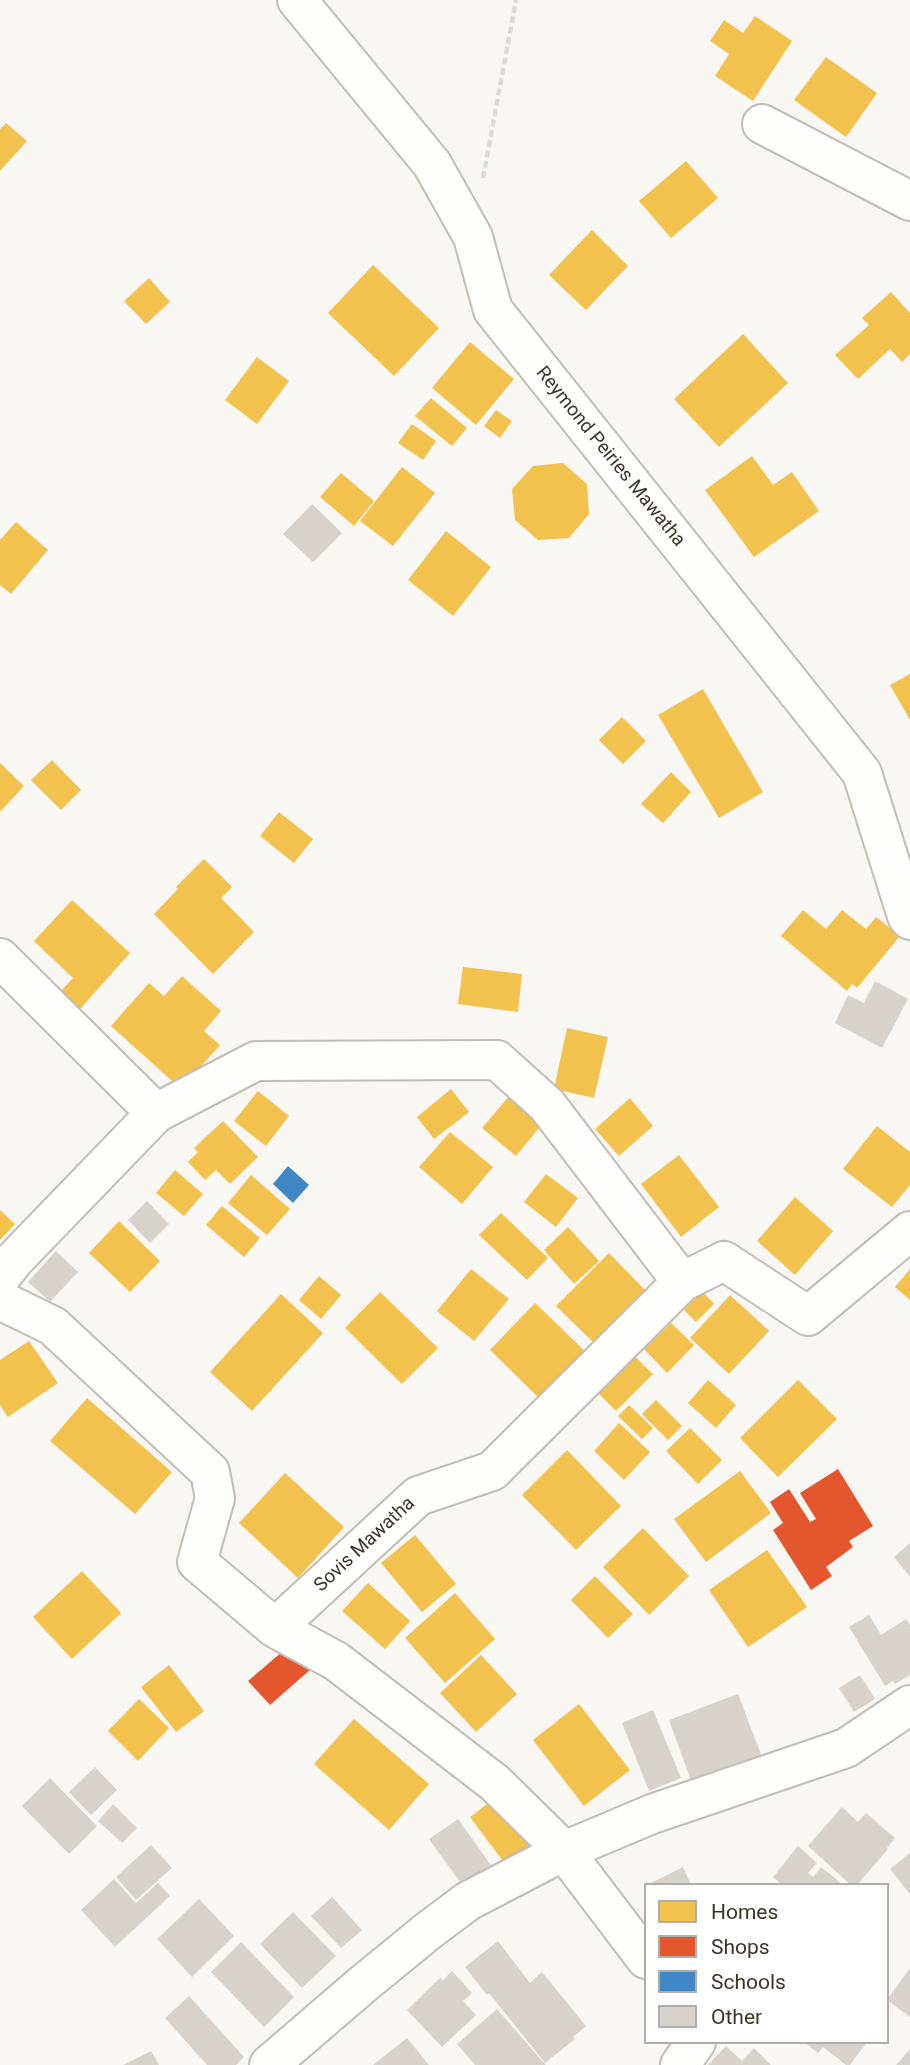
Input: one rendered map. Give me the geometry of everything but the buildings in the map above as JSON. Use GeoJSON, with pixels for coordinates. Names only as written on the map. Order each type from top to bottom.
{"type":"FeatureCollection","features":[{"type":"Feature","properties":{"kind":"street","name":"Reymond Peiries Mawatha"},"geometry":{"type":"LineString","coordinates":[[297,0],[432,164],[473,237],[493,310],[862,773],[910,920]]}},
{"type":"Feature","properties":{"kind":"street"},"geometry":{"type":"LineString","coordinates":[[762,124],[910,201]]}},
{"type":"Feature","properties":{"kind":"street"},"geometry":{"type":"LineString","coordinates":[[0,958],[156,1113]]}},
{"type":"Feature","properties":{"kind":"street"},"geometry":{"type":"LineString","coordinates":[[0,1279],[15,1259],[156,1113],[256,1061],[496,1060],[547,1105],[682,1282]]}},
{"type":"Feature","properties":{"kind":"street","name":"Sovis Mawatha"},"geometry":{"type":"LineString","coordinates":[[275,1628],[418,1496],[492,1471],[682,1282],[724,1261],[808,1316],[910,1231]]}},
{"type":"Feature","properties":{"kind":"street"},"geometry":{"type":"LineString","coordinates":[[0,1300],[53,1326],[210,1472],[215,1498],[197,1562],[275,1628],[336,1661],[485,1775],[564,1851],[644,1956]]}},
{"type":"Feature","properties":{"kind":"street"},"geometry":{"type":"LineString","coordinates":[[270,2065],[362,1985],[468,1901],[564,1851],[652,1814],[846,1748],[910,1705]]}},
{"type":"Feature","properties":{"kind":"street"},"geometry":{"type":"LineString","coordinates":[[680,2065],[695,2044]]}},
{"type":"Feature","properties":{"kind":"path"},"geometry":{"type":"LineString","coordinates":[[473,237],[516,0]]}}]}
